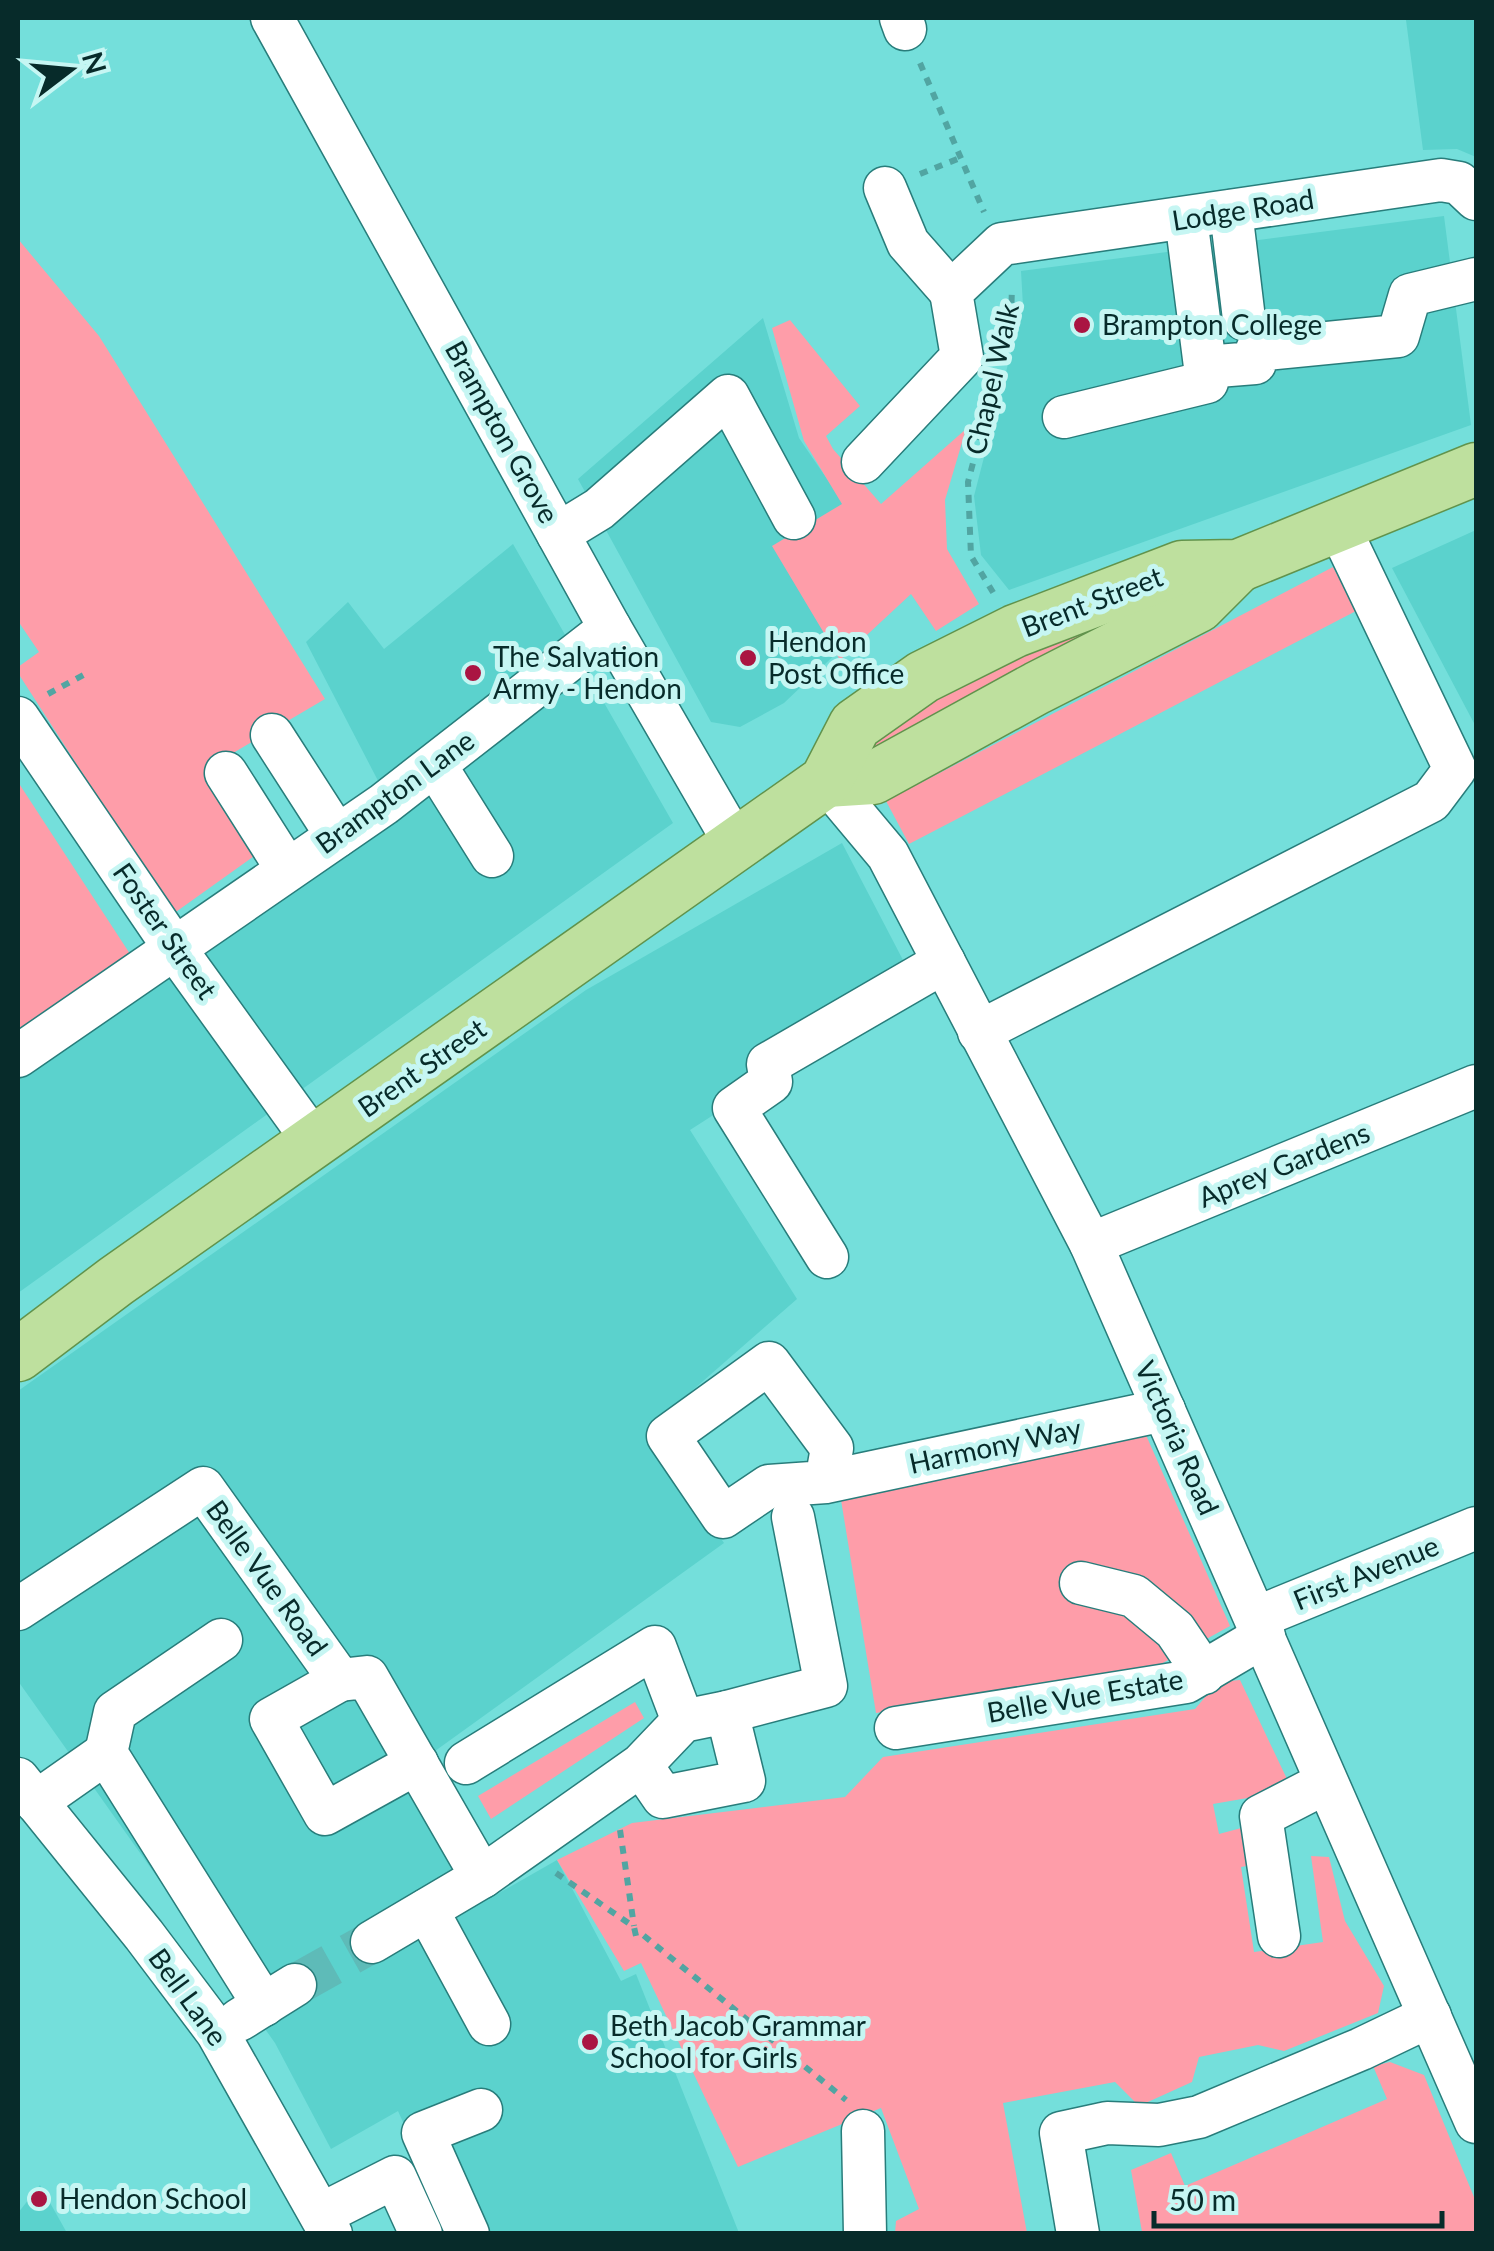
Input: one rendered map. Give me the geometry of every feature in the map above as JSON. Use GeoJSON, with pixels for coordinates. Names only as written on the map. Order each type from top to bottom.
{"type":"FeatureCollection","features":[{"type":"Feature","properties":{"kind":"main road","name":"Brent Street"},"geometry":{"type":"LineString","coordinates":[[18,1355],[116,1281],[826,781],[855,725],[923,677],[1015,630],[1182,567],[1238,566],[1476,469]]}},
{"type":"Feature","properties":{"kind":"main road","name":"Brent Street"},"geometry":{"type":"LineString","coordinates":[[826,781],[873,778],[1198,606],[1238,566]]}},
{"type":"Feature","properties":{"kind":"street","name":"Brampton Grove"},"geometry":{"type":"LineString","coordinates":[[272,18],[610,628],[736,845]]}},
{"type":"Feature","properties":{"kind":"street","name":"Lodge Road"},"geometry":{"type":"LineString","coordinates":[[1002,244],[1441,180],[1459,184],[1476,196]]}},
{"type":"Feature","properties":{"kind":"street"},"geometry":{"type":"LineString","coordinates":[[862,462],[962,357],[951,292],[908,243],[885,188]]}},
{"type":"Feature","properties":{"kind":"street"},"geometry":{"type":"LineString","coordinates":[[1231,212],[1244,319]]}},
{"type":"Feature","properties":{"kind":"street"},"geometry":{"type":"LineString","coordinates":[[1064,416],[1208,382],[1186,218]]}},
{"type":"Feature","properties":{"kind":"street"},"geometry":{"type":"LineString","coordinates":[[951,292],[1002,244]]}},
{"type":"Feature","properties":{"kind":"street"},"geometry":{"type":"LineString","coordinates":[[1205,367],[1256,363],[1257,350],[1398,336],[1410,295],[1476,279]]}},
{"type":"Feature","properties":{"kind":"street"},"geometry":{"type":"LineString","coordinates":[[558,534],[599,510],[728,396],[794,518]]}},
{"type":"Feature","properties":{"kind":"street"},"geometry":{"type":"LineString","coordinates":[[979,1032],[1431,801],[1455,770],[1338,526]]}},
{"type":"Feature","properties":{"kind":"street","name":"Brampton Lane"},"geometry":{"type":"LineString","coordinates":[[18,1056],[338,836],[610,628]]}},
{"type":"Feature","properties":{"kind":"street","name":"Foster Street"},"geometry":{"type":"LineString","coordinates":[[18,718],[173,946],[315,1143]]}},
{"type":"Feature","properties":{"kind":"street"},"geometry":{"type":"LineString","coordinates":[[272,735],[338,836]]}},
{"type":"Feature","properties":{"kind":"street"},"geometry":{"type":"LineString","coordinates":[[435,765],[492,856]]}},
{"type":"Feature","properties":{"kind":"street"},"geometry":{"type":"LineString","coordinates":[[226,773],[287,869]]}},
{"type":"Feature","properties":{"kind":"street","name":"Victoria Road"},"geometry":{"type":"LineString","coordinates":[[826,781],[888,854],[1091,1244],[1476,2122]]}},
{"type":"Feature","properties":{"kind":"street"},"geometry":{"type":"LineString","coordinates":[[827,1257],[734,1108],[771,1082],[768,1064],[944,962]]}},
{"type":"Feature","properties":{"kind":"street","name":"Aprey Gardens"},"geometry":{"type":"LineString","coordinates":[[1091,1244],[1476,1086]]}},
{"type":"Feature","properties":{"kind":"street","name":"Harmony Way"},"geometry":{"type":"LineString","coordinates":[[826,1482],[1164,1410]]}},
{"type":"Feature","properties":{"kind":"street","name":"Belle Vue Road"},"geometry":{"type":"LineString","coordinates":[[18,1609],[203,1488],[340,1680],[368,1677],[482,1877]]}},
{"type":"Feature","properties":{"kind":"street"},"geometry":{"type":"LineString","coordinates":[[372,1942],[482,1877],[627,1775],[683,1721],[826,1686],[793,1516]]}},
{"type":"Feature","properties":{"kind":"street","name":"First Avenue"},"geometry":{"type":"LineString","coordinates":[[1260,1627],[1476,1528]]}},
{"type":"Feature","properties":{"kind":"street"},"geometry":{"type":"LineString","coordinates":[[1081,1583],[1134,1596],[1175,1630],[1204,1672]]}},
{"type":"Feature","properties":{"kind":"street","name":"Belle Vue Estate"},"geometry":{"type":"LineString","coordinates":[[896,1728],[1186,1682],[1260,1627]]}},
{"type":"Feature","properties":{"kind":"street"},"geometry":{"type":"LineString","coordinates":[[217,2032],[280,1995],[106,1753],[114,1712],[221,1640]]}},
{"type":"Feature","properties":{"kind":"street"},"geometry":{"type":"LineString","coordinates":[[466,1763],[654,1646],[683,1721]]}},
{"type":"Feature","properties":{"kind":"street"},"geometry":{"type":"LineString","coordinates":[[340,1680],[272,1720],[325,1814],[417,1762]]}},
{"type":"Feature","properties":{"kind":"street"},"geometry":{"type":"LineString","coordinates":[[627,1775],[663,1797],[744,1781],[727,1712]]}},
{"type":"Feature","properties":{"kind":"street"},"geometry":{"type":"LineString","coordinates":[[27,1791],[106,1753]]}},
{"type":"Feature","properties":{"kind":"street"},"geometry":{"type":"LineString","coordinates":[[1279,1936],[1261,1816],[1326,1783]]}},
{"type":"Feature","properties":{"kind":"street","name":"Bell Lane"},"geometry":{"type":"LineString","coordinates":[[27,1791],[217,2032],[326,2224]]}},
{"type":"Feature","properties":{"kind":"street"},"geometry":{"type":"LineString","coordinates":[[427,1910],[489,2024]]}},
{"type":"Feature","properties":{"kind":"street"},"geometry":{"type":"LineString","coordinates":[[1078,2234],[1061,2133],[1107,2123],[1159,2125],[1199,2116],[1430,2016]]}},
{"type":"Feature","properties":{"kind":"street"},"geometry":{"type":"LineString","coordinates":[[468,2234],[423,2133],[481,2110]]}},
{"type":"Feature","properties":{"kind":"street"},"geometry":{"type":"LineString","coordinates":[[863,2130],[865,2234]]}},
{"type":"Feature","properties":{"kind":"street"},"geometry":{"type":"LineString","coordinates":[[326,2224],[395,2178],[421,2234]]}},
{"type":"Feature","properties":{"kind":"path","name":"Chapel Walk"},"geometry":{"type":"LineString","coordinates":[[903,23],[981,207],[1002,244],[1012,285],[1011,317],[1002,354]]}},
{"type":"Feature","properties":{"kind":"path","name":"Chapel Walk"},"geometry":{"type":"LineString","coordinates":[[997,372],[968,482],[968,515],[972,556],[1015,630]]}},
{"type":"Feature","properties":{"kind":"path"},"geometry":{"type":"LineString","coordinates":[[627,1775],[636,1936],[643,1935],[855,2108],[863,2130]]}},
{"type":"Feature","properties":{"kind":"path"},"geometry":{"type":"LineString","coordinates":[[522,1849],[634,1927]]}},
{"type":"Feature","properties":{"kind":"shaded area"},"geometry":{"type":"Polygon","coordinates":[[[1476,18],[1476,157],[1457,149],[1423,150],[1406,20],[1476,18]]]}},
{"type":"Feature","properties":{"kind":"shaded area"},"geometry":{"type":"Polygon","coordinates":[[[1444,216],[1471,425],[1009,590],[981,555],[974,496],[1023,306],[1021,271],[1444,216]]]}},
{"type":"Feature","properties":{"kind":"shaded area"},"geometry":{"type":"Polygon","coordinates":[[[18,239],[99,336],[325,699],[211,766],[264,849],[173,914],[18,673],[18,667],[39,652],[18,621],[18,239]]]}},
{"type":"Feature","properties":{"kind":"shaded area"},"geometry":{"type":"Polygon","coordinates":[[[763,318],[799,438],[903,590],[784,703],[740,727],[711,722],[578,479],[763,318]]]}},
{"type":"Feature","properties":{"kind":"shaded area"},"geometry":{"type":"Polygon","coordinates":[[[790,320],[860,406],[826,436],[881,504],[966,429],[945,500],[947,549],[979,604],[936,631],[911,594],[840,660],[772,546],[842,504],[804,441],[772,328],[790,320]]]}},
{"type":"Feature","properties":{"kind":"shaded area"},"geometry":{"type":"Polygon","coordinates":[[[1476,530],[1476,727],[1392,568],[1476,530]]]}},
{"type":"Feature","properties":{"kind":"shaded area"},"geometry":{"type":"Polygon","coordinates":[[[513,544],[673,823],[18,1293],[18,1057],[388,800],[306,642],[348,602],[384,649],[513,544]]]}},
{"type":"Feature","properties":{"kind":"shaded area"},"geometry":{"type":"Polygon","coordinates":[[[1333,567],[1356,611],[909,844],[886,801],[1333,567]]]}},
{"type":"Feature","properties":{"kind":"shaded area"},"geometry":{"type":"Polygon","coordinates":[[[1193,582],[870,771],[864,740],[1011,645],[1193,582]]]}},
{"type":"Feature","properties":{"kind":"shaded area"},"geometry":{"type":"Polygon","coordinates":[[[18,782],[132,957],[18,1040],[18,782]]]}},
{"type":"Feature","properties":{"kind":"shaded area"},"geometry":{"type":"Polygon","coordinates":[[[842,843],[916,985],[690,1130],[797,1299],[646,1431],[724,1543],[417,1764],[492,1897],[557,1860],[621,1981],[636,1974],[739,2233],[453,2233],[398,2111],[331,2149],[275,2043],[18,1681],[18,1391],[586,990],[842,843]]]}},
{"type":"Feature","properties":{"kind":"shaded area"},"geometry":{"type":"Polygon","coordinates":[[[1146,1435],[1230,1626],[1152,1669],[876,1713],[841,1500],[1146,1435]]]}},
{"type":"Feature","properties":{"kind":"shaded area"},"geometry":{"type":"Polygon","coordinates":[[[1240,1680],[1287,1779],[1259,1796],[1213,1804],[1219,1834],[1245,1827],[1257,1864],[1241,1867],[1254,1952],[1323,1942],[1311,1856],[1329,1857],[1345,1921],[1384,1986],[1378,2013],[1284,2051],[1258,2045],[1199,2057],[1192,2082],[1139,2106],[1115,2082],[1003,2103],[1027,2233],[895,2233],[896,2221],[919,2209],[881,2108],[738,2167],[641,1963],[624,1971],[557,1860],[632,1823],[845,1797],[883,1757],[1195,1709],[1218,1682],[1240,1680]]]}},
{"type":"Feature","properties":{"kind":"shaded area"},"geometry":{"type":"Polygon","coordinates":[[[635,1702],[644,1718],[491,1819],[478,1796],[635,1702]]]}},
{"type":"Feature","properties":{"kind":"shaded area"},"geometry":{"type":"Polygon","coordinates":[[[1390,2062],[1424,2075],[1476,2202],[1476,2233],[1137,2233],[1142,2232],[1131,2170],[1171,2153],[1185,2186],[1387,2099],[1373,2066],[1390,2062]]]}},
{"type":"Feature","properties":{"kind":"shaded area","name":"Hendon School"},"geometry":{"type":"Polygon","coordinates":[[[40,2185],[67,2233],[18,2233],[18,2213],[40,2185]]]}},
{"type":"Feature","properties":{"kind":"tunnel"},"geometry":{"type":"LineString","coordinates":[[295,1985],[372,1942]]}},
{"type":"Feature","properties":{"kind":"place","name":"Brampton College"},"geometry":{"type":"Point","coordinates":[1082,325]}},
{"type":"Feature","properties":{"kind":"place","name":"Hendon Post Office"},"geometry":{"type":"Point","coordinates":[748,658]}},
{"type":"Feature","properties":{"kind":"place","name":"The Salvation Army - Hendon"},"geometry":{"type":"Point","coordinates":[473,673]}},
{"type":"Feature","properties":{"kind":"place","name":"Beth Jacob Grammar School for Girls"},"geometry":{"type":"Point","coordinates":[590,2042]}},
{"type":"Feature","properties":{"kind":"place","name":"Hendon School"},"geometry":{"type":"Point","coordinates":[39,2199]}}]}
